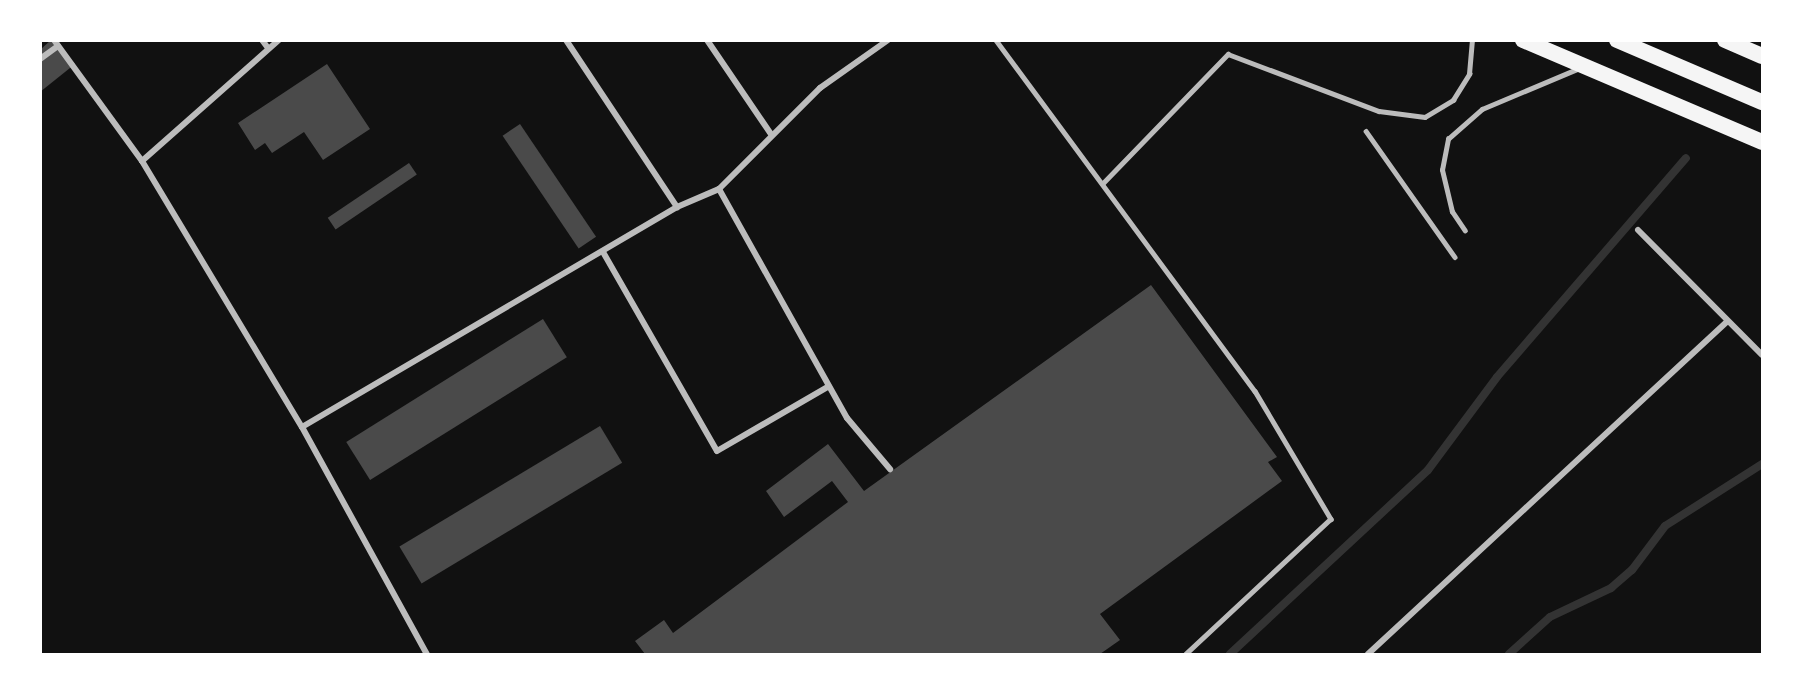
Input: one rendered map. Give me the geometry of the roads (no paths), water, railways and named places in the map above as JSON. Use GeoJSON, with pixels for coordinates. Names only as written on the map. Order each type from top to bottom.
{"type":"FeatureCollection","features":[{"type":"Feature","properties":{"kind":"highway"},"geometry":{"type":"LineString","coordinates":[[1523,40],[1762,142]]}},
{"type":"Feature","properties":{"kind":"highway"},"geometry":{"type":"LineString","coordinates":[[1617,40],[1762,102]]}},
{"type":"Feature","properties":{"kind":"highway"},"geometry":{"type":"LineString","coordinates":[[1725,40],[1762,56]]}},
{"type":"Feature","properties":{"kind":"street"},"geometry":{"type":"LineString","coordinates":[[262,40],[268,48]]}},
{"type":"Feature","properties":{"kind":"street"},"geometry":{"type":"LineString","coordinates":[[142,161],[279,40]]}},
{"type":"Feature","properties":{"kind":"street"},"geometry":{"type":"LineString","coordinates":[[566,40],[677,207]]}},
{"type":"Feature","properties":{"kind":"street"},"geometry":{"type":"LineString","coordinates":[[707,40],[771,134]]}},
{"type":"Feature","properties":{"kind":"street"},"geometry":{"type":"LineString","coordinates":[[302,428],[677,207],[719,189],[771,134],[820,88],[888,40]]}},
{"type":"Feature","properties":{"kind":"street"},"geometry":{"type":"LineString","coordinates":[[40,59],[56,43],[142,161],[302,428],[428,654]]}},
{"type":"Feature","properties":{"kind":"street"},"geometry":{"type":"LineString","coordinates":[[719,189],[847,418],[890,469]]}},
{"type":"Feature","properties":{"kind":"street"},"geometry":{"type":"LineString","coordinates":[[1638,230],[1726,322],[1762,355]]}},
{"type":"Feature","properties":{"kind":"street"},"geometry":{"type":"LineString","coordinates":[[603,252],[717,451],[829,386]]}},
{"type":"Feature","properties":{"kind":"street"},"geometry":{"type":"LineString","coordinates":[[1368,654],[1726,322]]}},
{"type":"Feature","properties":{"kind":"lane"},"geometry":{"type":"LineString","coordinates":[[996,40],[1255,391],[1331,519],[1186,654]]}},
{"type":"Feature","properties":{"kind":"lane"},"geometry":{"type":"LineString","coordinates":[[1102,184],[1228,54],[1379,111],[1425,117],[1453,100],[1469,74],[1472,40]]}},
{"type":"Feature","properties":{"kind":"lane"},"geometry":{"type":"LineString","coordinates":[[1465,231],[1452,212],[1442,170],[1448,139],[1482,109],[1585,66]]}},
{"type":"Feature","properties":{"kind":"lane"},"geometry":{"type":"LineString","coordinates":[[1366,130],[1455,257]]}},
{"type":"Feature","properties":{"kind":"waterway"},"geometry":{"type":"LineString","coordinates":[[1230,654],[1428,470],[1497,377],[1686,158]]}},
{"type":"Feature","properties":{"kind":"waterway"},"geometry":{"type":"LineString","coordinates":[[1509,654],[1550,617],[1611,588],[1632,570],[1665,526],[1762,464]]}}]}
